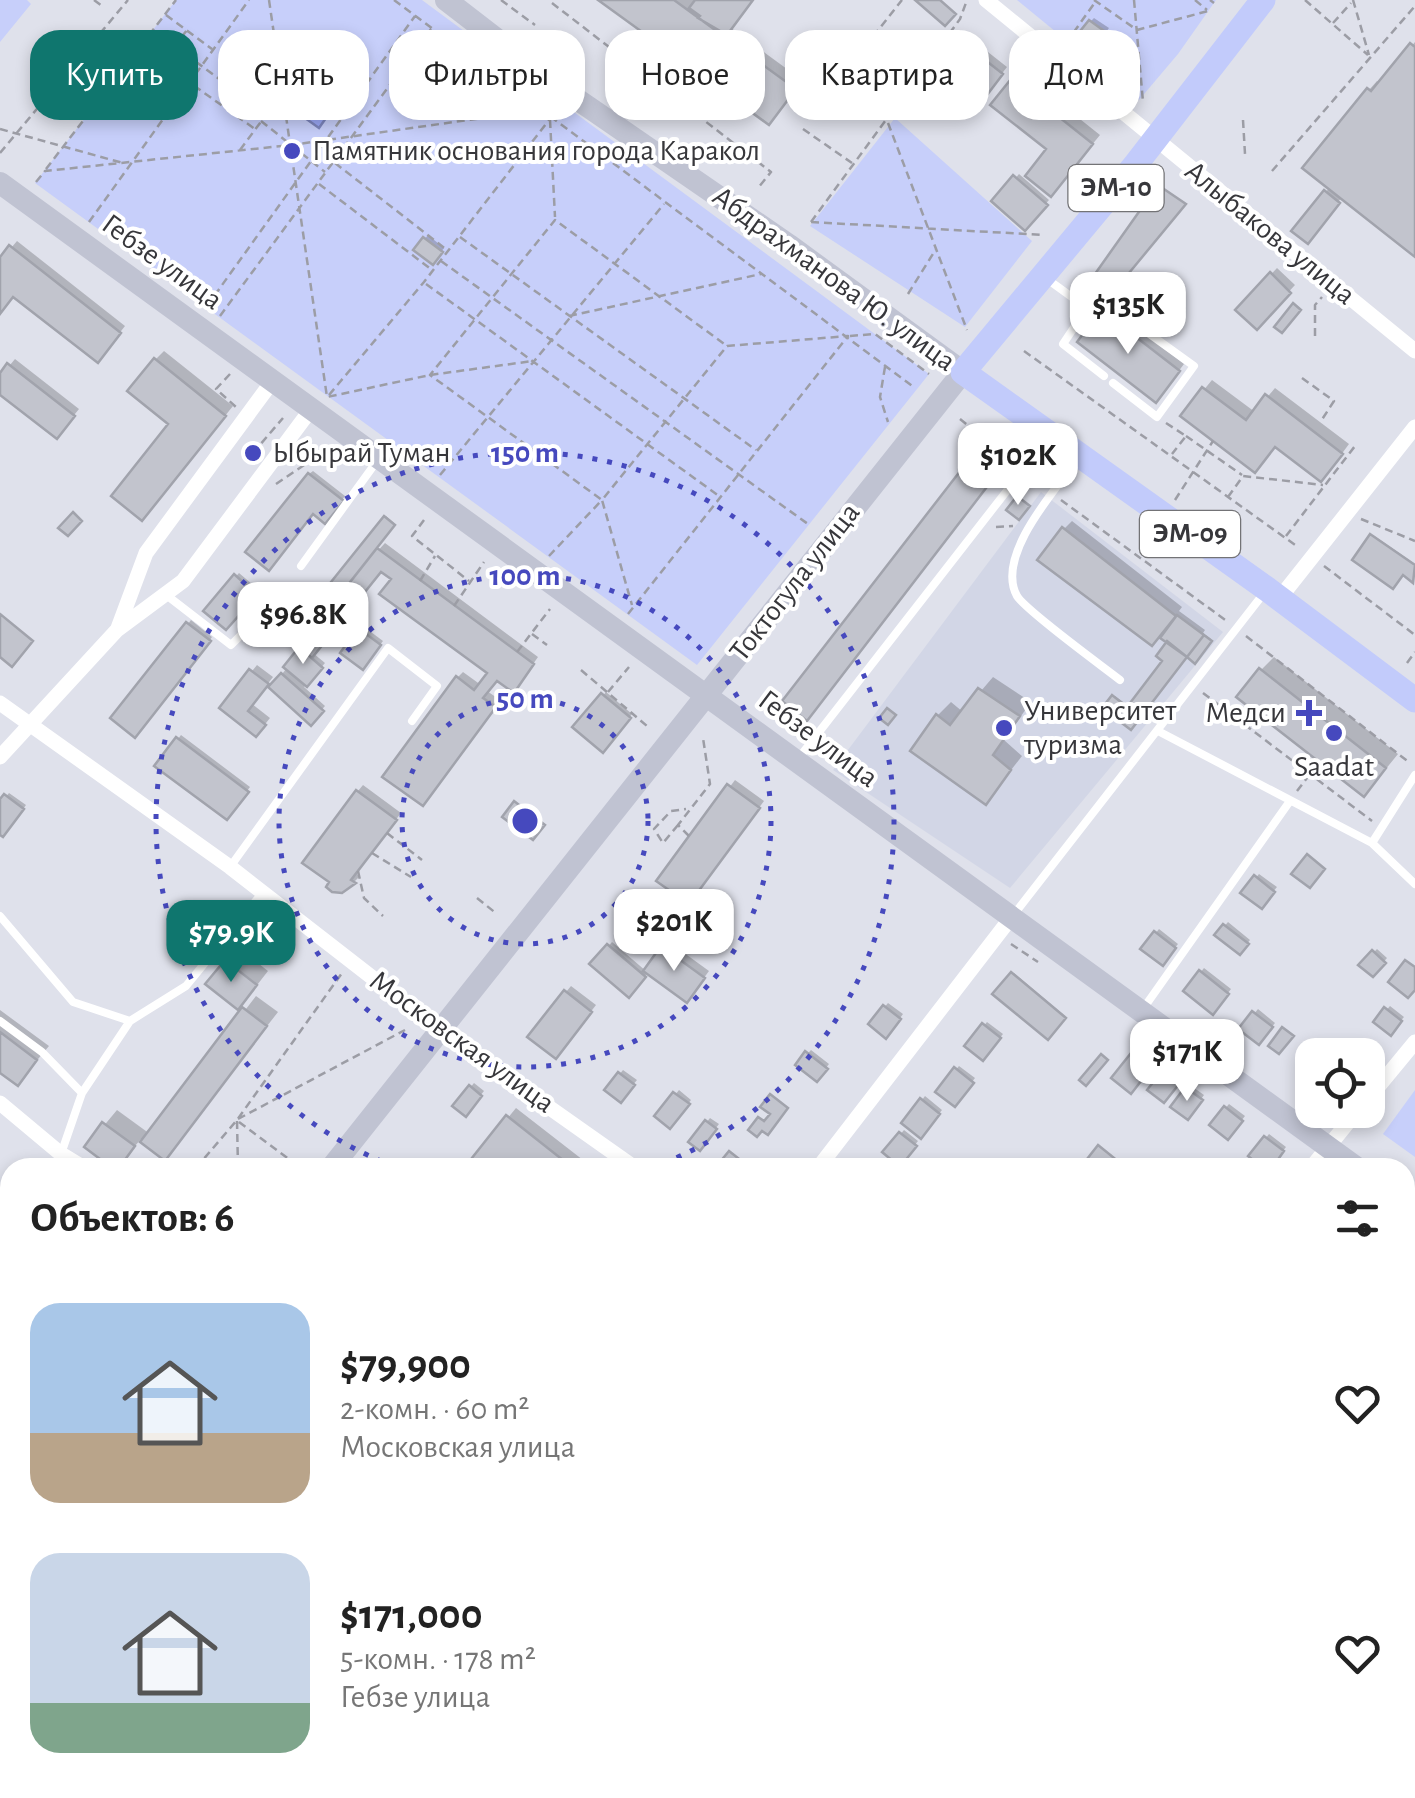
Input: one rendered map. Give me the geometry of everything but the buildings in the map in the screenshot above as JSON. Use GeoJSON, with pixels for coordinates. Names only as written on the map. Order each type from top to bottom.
{"type":"FeatureCollection","features":[{"type":"Feature","properties":{"kind":"highway","name":"Токтогула улица"},"geometry":{"type":"LineString","coordinates":[[963,372],[1263,0]]}},
{"type":"Feature","properties":{"kind":"highway","name":"Абдрахманова Ю. улица"},"geometry":{"type":"LineString","coordinates":[[963,372],[1415,700]]}},
{"type":"Feature","properties":{"kind":"main road","name":"Абдрахманова Ю. улица"},"geometry":{"type":"LineString","coordinates":[[446,0],[555,84],[789,245],[963,372]]}},
{"type":"Feature","properties":{"kind":"main road","name":"Гебзе улица"},"geometry":{"type":"LineString","coordinates":[[0,183],[274,379],[313,401],[380,458],[1344,1158]]}},
{"type":"Feature","properties":{"kind":"main road","name":"Токтогула улица"},"geometry":{"type":"LineString","coordinates":[[338,1158],[963,372]]}},
{"type":"Feature","properties":{"kind":"street","name":"Алыбакова улица"},"geometry":{"type":"LineString","coordinates":[[986,0],[1022,30]]}},
{"type":"Feature","properties":{"kind":"street","name":"Алыбакова улица"},"geometry":{"type":"LineString","coordinates":[[1132,120],[1415,351]]}},
{"type":"Feature","properties":{"kind":"street"},"geometry":{"type":"LineString","coordinates":[[117,630],[146,553],[274,379]]}},
{"type":"Feature","properties":{"kind":"street"},"geometry":{"type":"LineString","coordinates":[[0,757],[117,630],[183,581],[313,401]]}},
{"type":"Feature","properties":{"kind":"street"},"geometry":{"type":"LineString","coordinates":[[1273,594],[1348,514],[1415,427]]}},
{"type":"Feature","properties":{"kind":"street","name":"Московская улица"},"geometry":{"type":"LineString","coordinates":[[0,703],[230,867],[442,1031],[621,1158]]}},
{"type":"Feature","properties":{"kind":"street"},"geometry":{"type":"LineString","coordinates":[[826,1158],[1010,919]]}},
{"type":"Feature","properties":{"kind":"street"},"geometry":{"type":"LineString","coordinates":[[1385,1078],[1415,1042]]}},
{"type":"Feature","properties":{"kind":"street"},"geometry":{"type":"LineString","coordinates":[[0,1103],[53,1158]]}},
{"type":"Feature","properties":{"kind":"street"},"geometry":{"type":"LineString","coordinates":[[1319,1158],[1343,1128]]}},
{"type":"Feature","properties":{"kind":"lane"},"geometry":{"type":"LineString","coordinates":[[1043,276],[1087,308],[1112,307],[1194,366],[1157,416],[1113,383]]}},
{"type":"Feature","properties":{"kind":"lane"},"geometry":{"type":"LineString","coordinates":[[1087,308],[1063,344],[1104,376]]}},
{"type":"Feature","properties":{"kind":"lane"},"geometry":{"type":"LineString","coordinates":[[1080,456],[1029,525],[1011,570],[1018,597],[1120,680]]}},
{"type":"Feature","properties":{"kind":"lane"},"geometry":{"type":"LineString","coordinates":[[301,566],[380,458]]}},
{"type":"Feature","properties":{"kind":"lane"},"geometry":{"type":"LineString","coordinates":[[796,761],[1022,470]]}},
{"type":"Feature","properties":{"kind":"lane"},"geometry":{"type":"LineString","coordinates":[[164,594],[231,646],[246,630]]}},
{"type":"Feature","properties":{"kind":"lane"},"geometry":{"type":"LineString","coordinates":[[1010,919],[1238,630],[1273,594]]}},
{"type":"Feature","properties":{"kind":"lane"},"geometry":{"type":"LineString","coordinates":[[230,867],[388,648],[437,686],[412,722]]}},
{"type":"Feature","properties":{"kind":"lane"},"geometry":{"type":"LineString","coordinates":[[1158,731],[1372,843],[1415,884]]}},
{"type":"Feature","properties":{"kind":"lane"},"geometry":{"type":"LineString","coordinates":[[1372,843],[1415,775]]}},
{"type":"Feature","properties":{"kind":"lane"},"geometry":{"type":"LineString","coordinates":[[1140,1012],[1290,800]]}},
{"type":"Feature","properties":{"kind":"lane"},"geometry":{"type":"LineString","coordinates":[[57,1158],[82,1093],[130,1021],[186,986],[263,892]]}},
{"type":"Feature","properties":{"kind":"lane"},"geometry":{"type":"LineString","coordinates":[[0,916],[73,1002],[130,1021]]}},
{"type":"Feature","properties":{"kind":"lane"},"geometry":{"type":"LineString","coordinates":[[0,1021],[42,1052],[82,1093]]}},
{"type":"Feature","properties":{"kind":"path"},"geometry":{"type":"LineString","coordinates":[[94,0],[102,6]]}},
{"type":"Feature","properties":{"kind":"path"},"geometry":{"type":"LineString","coordinates":[[0,152],[128,0]]}},
{"type":"Feature","properties":{"kind":"path"},"geometry":{"type":"LineString","coordinates":[[152,30],[176,0]]}},
{"type":"Feature","properties":{"kind":"path"},"geometry":{"type":"LineString","coordinates":[[198,70],[249,0]]}},
{"type":"Feature","properties":{"kind":"path"},"geometry":{"type":"LineString","coordinates":[[268,0],[273,30]]}},
{"type":"Feature","properties":{"kind":"path"},"geometry":{"type":"LineString","coordinates":[[394,0],[435,30]]}},
{"type":"Feature","properties":{"kind":"path"},"geometry":{"type":"LineString","coordinates":[[501,0],[535,25]]}},
{"type":"Feature","properties":{"kind":"path"},"geometry":{"type":"LineString","coordinates":[[878,30],[902,0]]}},
{"type":"Feature","properties":{"kind":"path"},"geometry":{"type":"LineString","coordinates":[[952,30],[966,0]]}},
{"type":"Feature","properties":{"kind":"path"},"geometry":{"type":"LineString","coordinates":[[1075,30],[1096,0],[1137,30]]}},
{"type":"Feature","properties":{"kind":"path"},"geometry":{"type":"LineString","coordinates":[[1134,0],[1137,30]]}},
{"type":"Feature","properties":{"kind":"path"},"geometry":{"type":"LineString","coordinates":[[1137,30],[1208,10],[1195,0]]}},
{"type":"Feature","properties":{"kind":"path"},"geometry":{"type":"LineString","coordinates":[[1305,0],[1370,56]]}},
{"type":"Feature","properties":{"kind":"path"},"geometry":{"type":"LineString","coordinates":[[1332,24],[1353,0]]}},
{"type":"Feature","properties":{"kind":"path"},"geometry":{"type":"LineString","coordinates":[[1353,0],[1370,56]]}},
{"type":"Feature","properties":{"kind":"path"},"geometry":{"type":"LineString","coordinates":[[552,3],[605,44]]}},
{"type":"Feature","properties":{"kind":"path"},"geometry":{"type":"LineString","coordinates":[[1272,171],[1415,6]]}},
{"type":"Feature","properties":{"kind":"path"},"geometry":{"type":"LineString","coordinates":[[165,14],[186,30]]}},
{"type":"Feature","properties":{"kind":"path"},"geometry":{"type":"LineString","coordinates":[[206,308],[415,16]]}},
{"type":"Feature","properties":{"kind":"path"},"geometry":{"type":"LineString","coordinates":[[219,318],[432,28]]}},
{"type":"Feature","properties":{"kind":"path"},"geometry":{"type":"LineString","coordinates":[[198,38],[213,49]]}},
{"type":"Feature","properties":{"kind":"path"},"geometry":{"type":"LineString","coordinates":[[198,64],[218,78]]}},
{"type":"Feature","properties":{"kind":"path"},"geometry":{"type":"LineString","coordinates":[[1140,66],[1143,102]]}},
{"type":"Feature","properties":{"kind":"path"},"geometry":{"type":"LineString","coordinates":[[198,88],[255,129]]}},
{"type":"Feature","properties":{"kind":"path"},"geometry":{"type":"LineString","coordinates":[[36,183],[84,120]]}},
{"type":"Feature","properties":{"kind":"path"},"geometry":{"type":"LineString","coordinates":[[89,222],[161,120]]}},
{"type":"Feature","properties":{"kind":"path"},"geometry":{"type":"LineString","coordinates":[[287,120],[300,210],[313,401]]}},
{"type":"Feature","properties":{"kind":"path"},"geometry":{"type":"LineString","coordinates":[[45,171],[291,146],[472,120]]}},
{"type":"Feature","properties":{"kind":"path"},"geometry":{"type":"LineString","coordinates":[[253,454],[313,401],[424,282],[549,120]]}},
{"type":"Feature","properties":{"kind":"path"},"geometry":{"type":"LineString","coordinates":[[430,375],[555,220],[550,120]]}},
{"type":"Feature","properties":{"kind":"path"},"geometry":{"type":"LineString","coordinates":[[551,120],[915,388]]}},
{"type":"Feature","properties":{"kind":"path"},"geometry":{"type":"LineString","coordinates":[[704,120],[772,172],[758,188]]}},
{"type":"Feature","properties":{"kind":"path"},"geometry":{"type":"LineString","coordinates":[[887,120],[811,222],[1044,235]]}},
{"type":"Feature","properties":{"kind":"path"},"geometry":{"type":"LineString","coordinates":[[887,120],[968,331]]}},
{"type":"Feature","properties":{"kind":"path"},"geometry":{"type":"LineString","coordinates":[[1244,120],[1246,154]]}},
{"type":"Feature","properties":{"kind":"path"},"geometry":{"type":"LineString","coordinates":[[239,152],[261,121],[327,173]]}},
{"type":"Feature","properties":{"kind":"path"},"geometry":{"type":"LineString","coordinates":[[0,129],[129,164]]}},
{"type":"Feature","properties":{"kind":"path"},"geometry":{"type":"LineString","coordinates":[[803,130],[854,164]]}},
{"type":"Feature","properties":{"kind":"path"},"geometry":{"type":"LineString","coordinates":[[334,162],[449,251]]}},
{"type":"Feature","properties":{"kind":"path"},"geometry":{"type":"LineString","coordinates":[[319,184],[433,271]]}},
{"type":"Feature","properties":{"kind":"path"},"geometry":{"type":"LineString","coordinates":[[438,477],[665,202]]}},
{"type":"Feature","properties":{"kind":"path"},"geometry":{"type":"LineString","coordinates":[[555,220],[727,346],[876,334],[929,374]]}},
{"type":"Feature","properties":{"kind":"path"},"geometry":{"type":"LineString","coordinates":[[460,236],[757,452]]}},
{"type":"Feature","properties":{"kind":"path"},"geometry":{"type":"LineString","coordinates":[[908,294],[937,248]]}},
{"type":"Feature","properties":{"kind":"path"},"geometry":{"type":"LineString","coordinates":[[441,260],[808,524]]}},
{"type":"Feature","properties":{"kind":"path"},"geometry":{"type":"LineString","coordinates":[[568,316],[762,273]]}},
{"type":"Feature","properties":{"kind":"path"},"geometry":{"type":"LineString","coordinates":[[424,282],[720,497]]}},
{"type":"Feature","properties":{"kind":"path"},"geometry":{"type":"LineString","coordinates":[[1315,336],[1315,305],[1333,284]]}},
{"type":"Feature","properties":{"kind":"path"},"geometry":{"type":"LineString","coordinates":[[430,375],[602,500],[633,607],[848,336]]}},
{"type":"Feature","properties":{"kind":"path"},"geometry":{"type":"LineString","coordinates":[[548,557],[649,445],[727,346]]}},
{"type":"Feature","properties":{"kind":"path"},"geometry":{"type":"LineString","coordinates":[[1024,351],[1415,634]]}},
{"type":"Feature","properties":{"kind":"path"},"geometry":{"type":"LineString","coordinates":[[244,357],[216,389],[247,416]]}},
{"type":"Feature","properties":{"kind":"path"},"geometry":{"type":"LineString","coordinates":[[313,401],[430,375],[533,362]]}},
{"type":"Feature","properties":{"kind":"path"},"geometry":{"type":"LineString","coordinates":[[886,365],[880,397],[888,422]]}},
{"type":"Feature","properties":{"kind":"path"},"geometry":{"type":"LineString","coordinates":[[1302,378],[1334,401],[1321,421]]}},
{"type":"Feature","properties":{"kind":"path"},"geometry":{"type":"LineString","coordinates":[[1157,416],[1243,476],[1325,485]]}},
{"type":"Feature","properties":{"kind":"path"},"geometry":{"type":"LineString","coordinates":[[960,420],[1022,470]]}},
{"type":"Feature","properties":{"kind":"path"},"geometry":{"type":"LineString","coordinates":[[1171,455],[1186,436]]}},
{"type":"Feature","properties":{"kind":"path"},"geometry":{"type":"LineString","coordinates":[[1174,501],[1213,441]]}},
{"type":"Feature","properties":{"kind":"path"},"geometry":{"type":"LineString","coordinates":[[1285,537],[1355,446]]}},
{"type":"Feature","properties":{"kind":"path"},"geometry":{"type":"LineString","coordinates":[[275,485],[308,463],[338,458]]}},
{"type":"Feature","properties":{"kind":"path"},"geometry":{"type":"LineString","coordinates":[[1228,496],[1243,476]]}},
{"type":"Feature","properties":{"kind":"path"},"geometry":{"type":"LineString","coordinates":[[1052,494],[1238,630],[1415,767]]}},
{"type":"Feature","properties":{"kind":"path"},"geometry":{"type":"LineString","coordinates":[[1348,514],[1415,541]]}},
{"type":"Feature","properties":{"kind":"path"},"geometry":{"type":"LineString","coordinates":[[424,520],[412,536],[470,582]]}},
{"type":"Feature","properties":{"kind":"path"},"geometry":{"type":"LineString","coordinates":[[979,528],[1029,525]]}},
{"type":"Feature","properties":{"kind":"path"},"geometry":{"type":"LineString","coordinates":[[420,581],[436,554]]}},
{"type":"Feature","properties":{"kind":"path"},"geometry":{"type":"LineString","coordinates":[[454,606],[484,562]]}},
{"type":"Feature","properties":{"kind":"path"},"geometry":{"type":"LineString","coordinates":[[517,652],[550,609]]}},
{"type":"Feature","properties":{"kind":"path"},"geometry":{"type":"LineString","coordinates":[[531,633],[547,645]]}},
{"type":"Feature","properties":{"kind":"path"},"geometry":{"type":"LineString","coordinates":[[1406,663],[1415,652]]}},
{"type":"Feature","properties":{"kind":"path"},"geometry":{"type":"LineString","coordinates":[[607,693],[630,666]]}},
{"type":"Feature","properties":{"kind":"path"},"geometry":{"type":"LineString","coordinates":[[580,670],[647,726]]}},
{"type":"Feature","properties":{"kind":"path"},"geometry":{"type":"LineString","coordinates":[[1194,686],[1382,828]]}},
{"type":"Feature","properties":{"kind":"path"},"geometry":{"type":"LineString","coordinates":[[688,808],[671,811],[654,829],[663,843],[710,784],[703,738]]}},
{"type":"Feature","properties":{"kind":"path"},"geometry":{"type":"LineString","coordinates":[[1290,800],[1310,774]]}},
{"type":"Feature","properties":{"kind":"path"},"geometry":{"type":"LineString","coordinates":[[678,825],[690,836]]}},
{"type":"Feature","properties":{"kind":"path"},"geometry":{"type":"LineString","coordinates":[[387,833],[422,860]]}},
{"type":"Feature","properties":{"kind":"path"},"geometry":{"type":"LineString","coordinates":[[372,853],[411,877]]}},
{"type":"Feature","properties":{"kind":"path"},"geometry":{"type":"LineString","coordinates":[[358,871],[364,898],[383,916]]}},
{"type":"Feature","properties":{"kind":"path"},"geometry":{"type":"LineString","coordinates":[[478,898],[498,914]]}},
{"type":"Feature","properties":{"kind":"path"},"geometry":{"type":"LineString","coordinates":[[205,1158],[237,1120],[352,960]]}},
{"type":"Feature","properties":{"kind":"path"},"geometry":{"type":"LineString","coordinates":[[237,1120],[404,1030]]}},
{"type":"Feature","properties":{"kind":"path"},"geometry":{"type":"LineString","coordinates":[[237,1120],[287,1158]]}},
{"type":"Feature","properties":{"kind":"path"},"geometry":{"type":"LineString","coordinates":[[237,1120],[238,1158]]}},
{"type":"Feature","properties":{"kind":"shaded area"},"geometry":{"type":"Polygon","coordinates":[[[0,0],[27,0],[31,4],[0,42],[0,0]]]}},
{"type":"Feature","properties":{"kind":"shaded area"},"geometry":{"type":"Polygon","coordinates":[[[176,0],[422,0],[463,30],[389,30],[389,120],[585,120],[929,374],[697,665],[35,183],[84,120],[198,120],[198,30],[153,30],[176,0]]]}},
{"type":"Feature","properties":{"kind":"shaded area"},"geometry":{"type":"Polygon","coordinates":[[[1017,0],[1216,0],[1140,99],[1140,30],[1054,30],[1017,0]]]}},
{"type":"Feature","properties":{"kind":"shaded area"},"geometry":{"type":"Polygon","coordinates":[[[897,120],[1032,241],[965,327],[810,226],[897,120]]]}},
{"type":"Feature","properties":{"kind":"shaded area","name":"Университет туризма"},"geometry":{"type":"Polygon","coordinates":[[[1041,492],[1223,632],[1010,888],[833,770],[1041,492]]]}},
{"type":"Feature","properties":{"kind":"shaded area"},"geometry":{"type":"Polygon","coordinates":[[[1415,1090],[1415,1157],[1383,1134],[1415,1090]]]}},
{"type":"Feature","properties":{"kind":"water"},"geometry":{"type":"Polygon","coordinates":[[[308,120],[325,120],[319,128],[308,120]]]}},
{"type":"Feature","properties":{"kind":"place","name":"Памятник основания города Каракол"},"geometry":{"type":"Point","coordinates":[292,151]}},
{"type":"Feature","properties":{"kind":"place","name":"Ыбырай Туман"},"geometry":{"type":"Point","coordinates":[253,453]}},
{"type":"Feature","properties":{"kind":"place","name":"Медси"},"geometry":{"type":"Point","coordinates":[1309,713]}},
{"type":"Feature","properties":{"kind":"place","name":"Университет туризма"},"geometry":{"type":"Point","coordinates":[1004,728]}},
{"type":"Feature","properties":{"kind":"place","name":"Saadat"},"geometry":{"type":"Point","coordinates":[1334,733]}}]}
